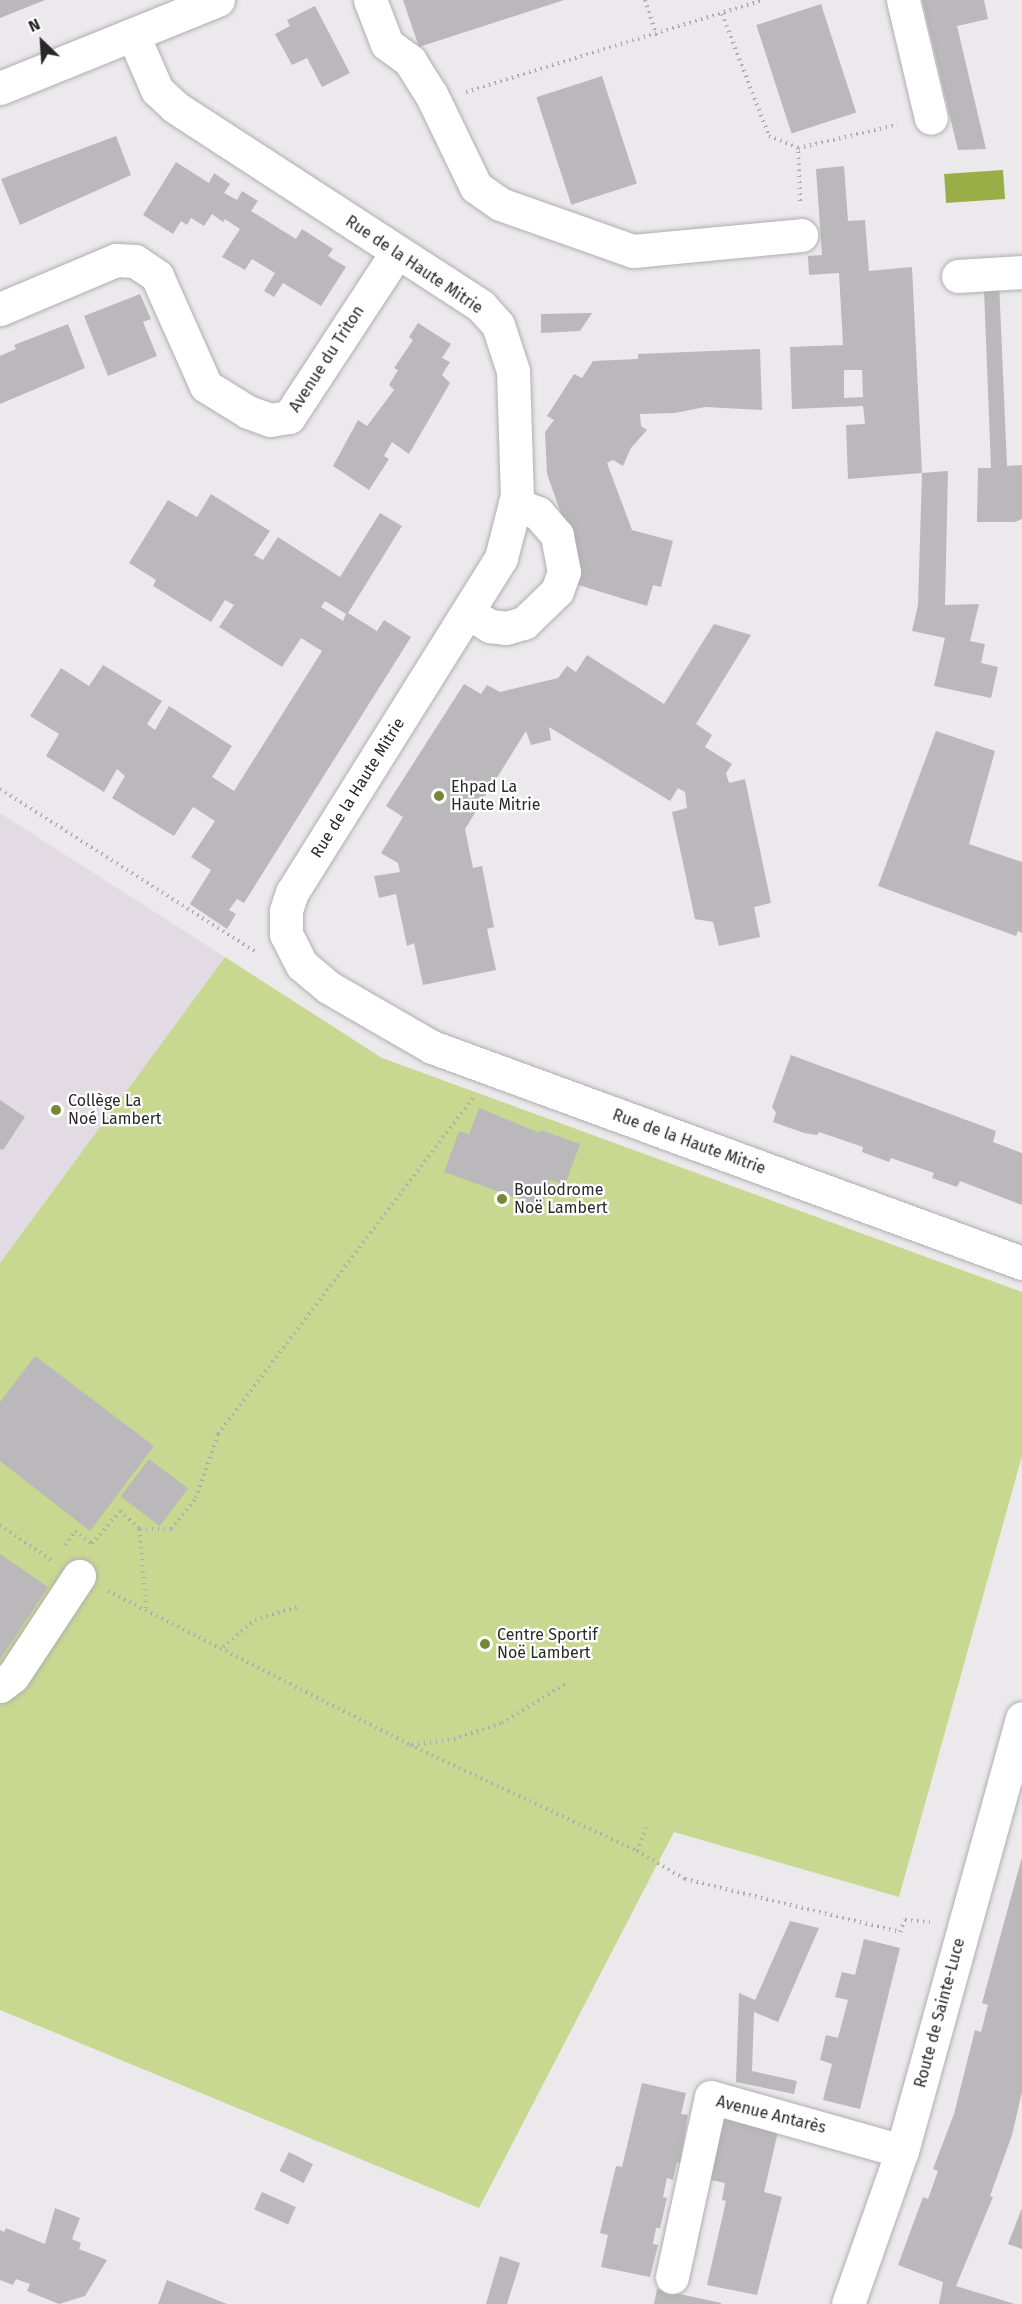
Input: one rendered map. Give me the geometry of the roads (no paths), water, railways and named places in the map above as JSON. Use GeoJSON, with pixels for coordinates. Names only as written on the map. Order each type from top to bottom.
{"type":"FeatureCollection","features":[{"type":"Feature","properties":{"kind":"street"},"geometry":{"type":"LineString","coordinates":[[0,88],[218,0]]}},
{"type":"Feature","properties":{"kind":"street"},"geometry":{"type":"LineString","coordinates":[[370,0],[387,44],[410,61],[435,101],[476,187],[500,204],[633,251],[801,235]]}},
{"type":"Feature","properties":{"kind":"street"},"geometry":{"type":"LineString","coordinates":[[903,0],[931,118]]}},
{"type":"Feature","properties":{"kind":"street","name":"Rue de la Haute Mitrie"},"geometry":{"type":"LineString","coordinates":[[133,35],[157,90],[175,107],[481,306],[498,325],[507,346],[515,389],[515,504],[501,558],[469,613],[297,883],[285,923],[294,954],[328,987],[415,1039],[1022,1263]]}},
{"type":"Feature","properties":{"kind":"street","name":"Avenue du Triton"},"geometry":{"type":"LineString","coordinates":[[1,308],[116,260],[135,261],[157,276],[206,386],[248,412],[270,420],[289,417],[397,252]]}},
{"type":"Feature","properties":{"kind":"street"},"geometry":{"type":"LineString","coordinates":[[958,276],[1022,272]]}},
{"type":"Feature","properties":{"kind":"street"},"geometry":{"type":"LineString","coordinates":[[469,613],[490,626],[506,628],[524,623],[557,591],[564,572],[557,535],[538,513],[515,504]]}},
{"type":"Feature","properties":{"kind":"street"},"geometry":{"type":"LineString","coordinates":[[0,1686],[13,1676],[79,1576]]}},
{"type":"Feature","properties":{"kind":"street","name":"Route de Sainte-Luce"},"geometry":{"type":"LineString","coordinates":[[848,2304],[902,2151],[964,1922],[1013,1779],[1022,1718]]}},
{"type":"Feature","properties":{"kind":"street","name":"Avenue Antarès"},"geometry":{"type":"LineString","coordinates":[[672,2277],[711,2097],[902,2151]]}},
{"type":"Feature","properties":{"kind":"place","name":"Ehpad La Haute Mitrie"},"geometry":{"type":"Point","coordinates":[439,796]}},
{"type":"Feature","properties":{"kind":"place","name":"Collège La Noé Lambert"},"geometry":{"type":"Point","coordinates":[56,1110]}},
{"type":"Feature","properties":{"kind":"place","name":"Boulodrome Noë Lambert"},"geometry":{"type":"Point","coordinates":[502,1199]}},
{"type":"Feature","properties":{"kind":"place","name":"Centre Sportif Noë Lambert"},"geometry":{"type":"Point","coordinates":[485,1644]}}]}
